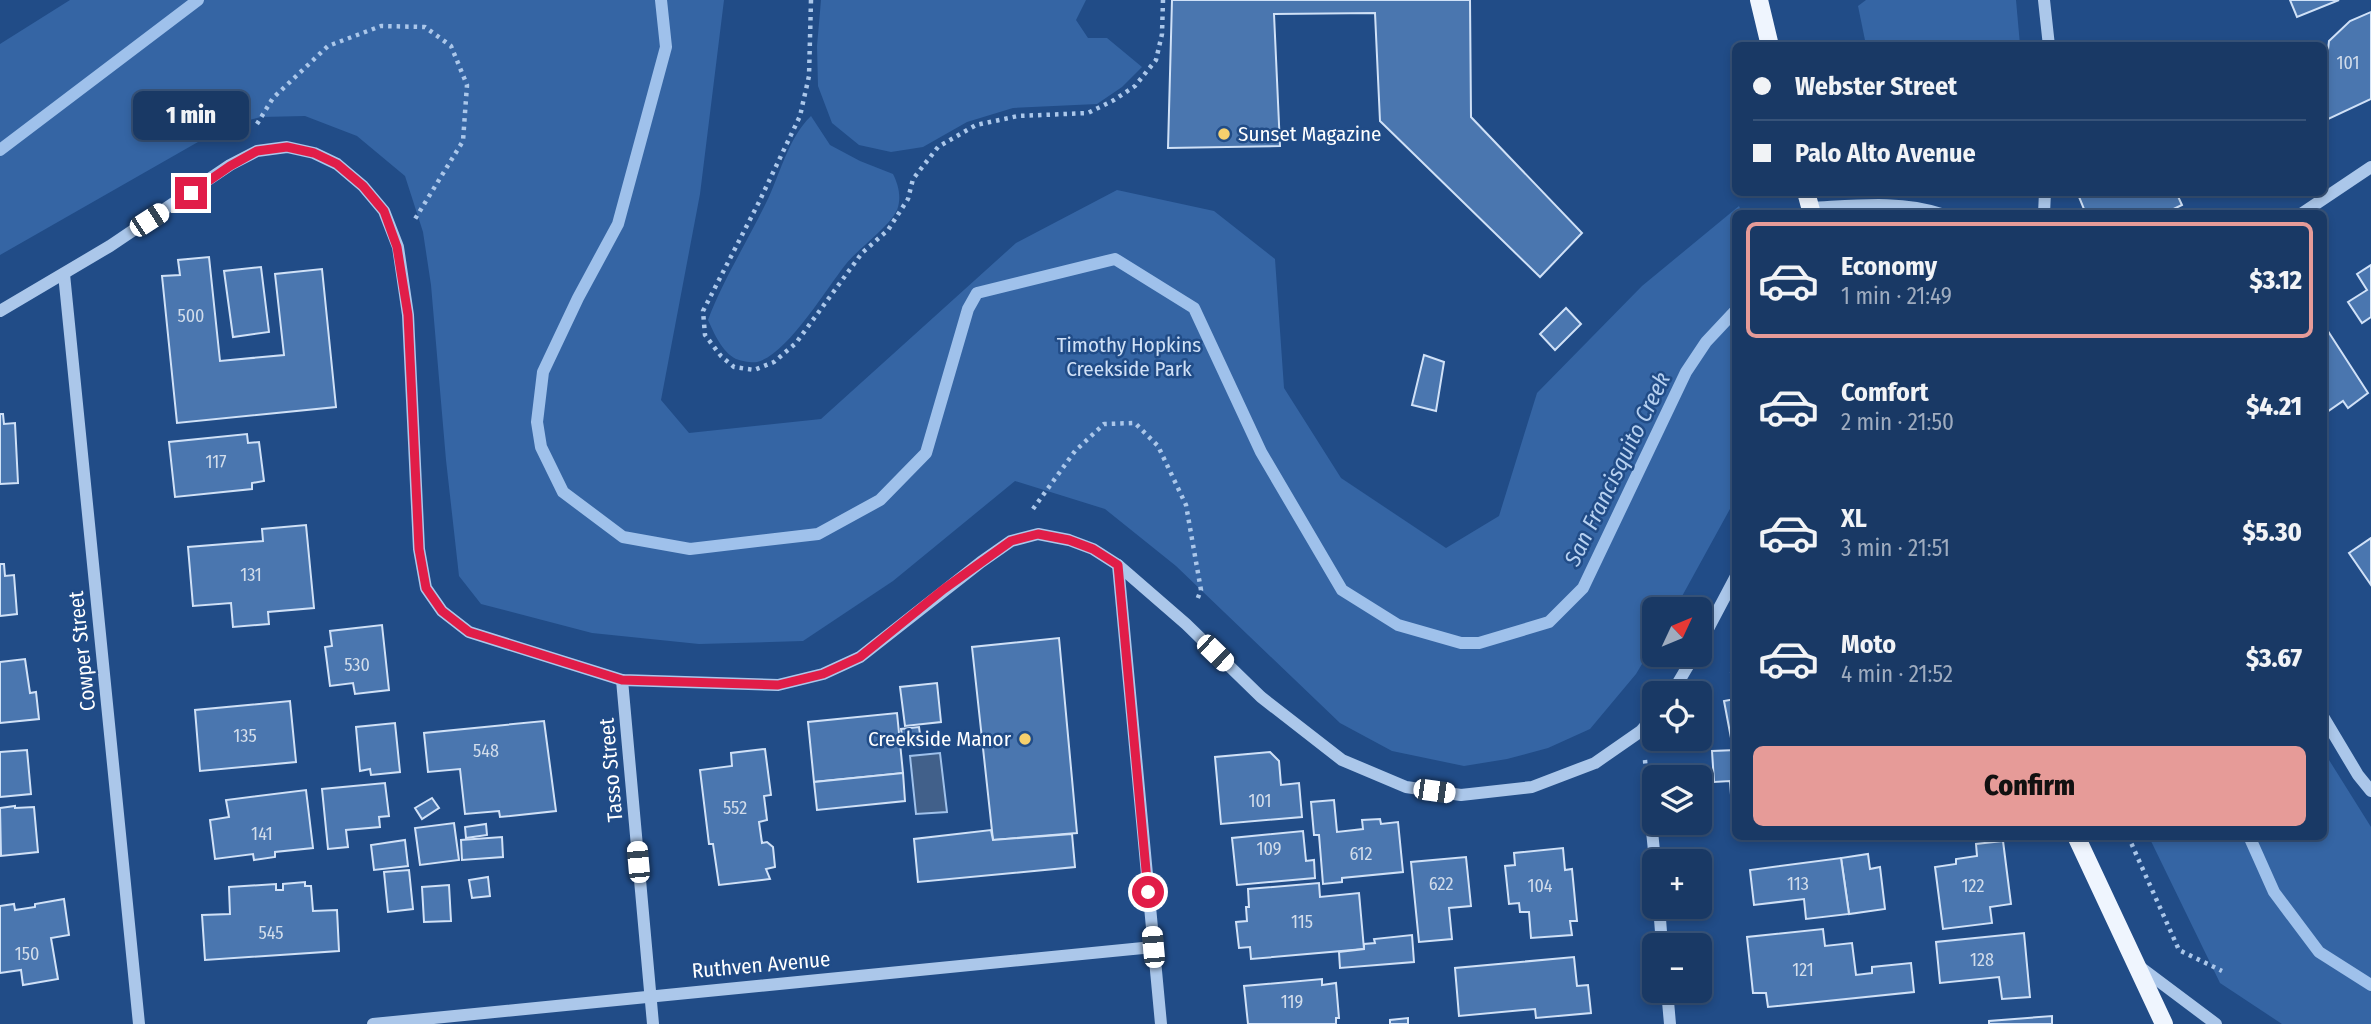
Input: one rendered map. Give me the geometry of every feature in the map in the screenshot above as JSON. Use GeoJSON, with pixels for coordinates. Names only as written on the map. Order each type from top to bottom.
{"type":"FeatureCollection","features":[{"type":"Feature","properties":{"kind":"main road"},"geometry":{"type":"LineString","coordinates":[[1759,0],[1769,42]]}},
{"type":"Feature","properties":{"kind":"main road"},"geometry":{"type":"LineString","coordinates":[[2078,840],[2164,1024]]}},
{"type":"Feature","properties":{"kind":"street"},"geometry":{"type":"LineString","coordinates":[[2044,0],[2049,42]]}},
{"type":"Feature","properties":{"kind":"street"},"geometry":{"type":"LineString","coordinates":[[0,311],[64,274],[257,151],[287,147],[314,153],[337,164],[363,186],[384,211],[397,247],[408,315],[419,549],[426,588],[442,611],[469,632],[622,680],[778,685],[823,674],[860,657],[944,589],[1011,541],[1038,534],[1069,540],[1093,549],[1118,565],[1186,624],[1261,697],[1342,760],[1406,787],[1461,795],[1532,787],[1595,763],[1642,731]]}},
{"type":"Feature","properties":{"kind":"street"},"geometry":{"type":"LineString","coordinates":[[2307,210],[2371,167]]}},
{"type":"Feature","properties":{"kind":"street"},"geometry":{"type":"LineString","coordinates":[[1809,205],[1872,205],[1925,210]]}},
{"type":"Feature","properties":{"kind":"street","name":"Cowper Street"},"geometry":{"type":"LineString","coordinates":[[64,274],[139,1024]]}},
{"type":"Feature","properties":{"kind":"street"},"geometry":{"type":"LineString","coordinates":[[1118,565],[1161,1024]]}},
{"type":"Feature","properties":{"kind":"street"},"geometry":{"type":"LineString","coordinates":[[1712,621],[1732,584]]}},
{"type":"Feature","properties":{"kind":"street","name":"Tasso Street"},"geometry":{"type":"LineString","coordinates":[[622,680],[653,1024]]}},
{"type":"Feature","properties":{"kind":"street"},"geometry":{"type":"LineString","coordinates":[[2327,723],[2358,775],[2371,791]]}},
{"type":"Feature","properties":{"kind":"street","name":"Ruthven Avenue"},"geometry":{"type":"LineString","coordinates":[[373,1024],[1153,947]]}},
{"type":"Feature","properties":{"kind":"street"},"geometry":{"type":"LineString","coordinates":[[2137,964],[2216,1024]]}},
{"type":"Feature","properties":{"kind":"street"},"geometry":{"type":"LineString","coordinates":[[1668,1003],[1670,1024]]}},
{"type":"Feature","properties":{"kind":"path"},"geometry":{"type":"LineString","coordinates":[[811,0],[809,76],[800,116],[703,311],[705,335],[721,356],[734,367],[754,370],[774,362],[796,343],[862,253],[888,230],[908,199],[914,178],[938,147],[976,125],[1018,116],[1088,113],[1135,86],[1156,60],[1162,34],[1163,0]]}},
{"type":"Feature","properties":{"kind":"path"},"geometry":{"type":"LineString","coordinates":[[230,166],[273,98],[328,46],[381,26],[425,27],[452,46],[467,85],[463,141],[397,247]]}},
{"type":"Feature","properties":{"kind":"path"},"geometry":{"type":"LineString","coordinates":[[1011,541],[1045,490],[1075,452],[1104,424],[1135,423],[1158,446],[1186,505],[1201,590],[1186,624]]}},
{"type":"Feature","properties":{"kind":"path"},"geometry":{"type":"LineString","coordinates":[[2130,840],[2179,950],[2222,971]]}},
{"type":"Feature","properties":{"kind":"green space","name":"Timothy Hopkins Creekside Park"},"geometry":{"type":"Polygon","coordinates":[[[70,0],[724,0],[700,194],[661,400],[689,433],[821,419],[1016,243],[1117,190],[1214,211],[1275,259],[1284,388],[1341,478],[1446,548],[1499,516],[1537,393],[1642,286],[1732,212],[1732,505],[1682,597],[1642,597],[1642,664],[1590,729],[1548,748],[1507,759],[1464,766],[1392,751],[1340,723],[1176,566],[1105,509],[1015,481],[893,581],[803,641],[699,644],[592,633],[481,604],[459,576],[431,285],[423,232],[405,176],[357,136],[305,116],[261,117],[226,126],[0,255],[0,44],[70,0]]]}},
{"type":"Feature","properties":{"kind":"green space"},"geometry":{"type":"Polygon","coordinates":[[[821,0],[1086,0],[1076,20],[1088,38],[1107,38],[1142,67],[1122,87],[1097,104],[1013,108],[967,122],[923,147],[891,152],[859,145],[832,123],[818,86],[817,46],[821,0]]]}},
{"type":"Feature","properties":{"kind":"green space"},"geometry":{"type":"Polygon","coordinates":[[[1866,0],[2016,0],[2020,42],[1865,42],[1858,6],[1866,0]]]}},
{"type":"Feature","properties":{"kind":"green space"},"geometry":{"type":"Polygon","coordinates":[[[811,116],[830,145],[893,174],[899,191],[897,210],[888,223],[846,264],[805,320],[781,347],[769,357],[757,362],[738,360],[723,347],[708,320],[766,203],[790,146],[811,116]]]}},
{"type":"Feature","properties":{"kind":"green space"},"geometry":{"type":"Polygon","coordinates":[[[2327,757],[2371,827],[2371,1024],[2282,1024],[2220,983],[2150,840],[2327,840],[2327,757]]]}},
{"type":"Feature","properties":{"kind":"shaded area"},"geometry":{"type":"Polygon","coordinates":[[[940,753],[947,812],[916,814],[910,756],[940,753]]]}},
{"type":"Feature","properties":{"kind":"building","name":"Sunset Magazine"},"geometry":{"type":"Polygon","coordinates":[[[1172,0],[1470,0],[1471,117],[1582,233],[1540,277],[1380,121],[1375,13],[1274,14],[1280,146],[1168,148],[1172,0]]]}},
{"type":"Feature","properties":{"kind":"building"},"geometry":{"type":"Polygon","coordinates":[[[2290,0],[2339,0],[2297,17],[2290,0]]]}},
{"type":"Feature","properties":{"kind":"building"},"geometry":{"type":"Polygon","coordinates":[[[2371,12],[2371,99],[2327,120],[2329,41],[2350,21],[2371,12]]]}},
{"type":"Feature","properties":{"kind":"building"},"geometry":{"type":"Polygon","coordinates":[[[2079,196],[2178,196],[2182,205],[2171,210],[2084,210],[2079,196]]]}},
{"type":"Feature","properties":{"kind":"building"},"geometry":{"type":"Polygon","coordinates":[[[209,257],[220,361],[284,355],[275,274],[322,269],[336,407],[177,423],[162,276],[180,275],[178,260],[209,257]]]}},
{"type":"Feature","properties":{"kind":"building"},"geometry":{"type":"Polygon","coordinates":[[[2371,265],[2371,317],[2362,323],[2348,302],[2367,290],[2357,274],[2371,265]]]}},
{"type":"Feature","properties":{"kind":"building"},"geometry":{"type":"Polygon","coordinates":[[[261,267],[269,332],[233,337],[224,271],[261,267]]]}},
{"type":"Feature","properties":{"kind":"building"},"geometry":{"type":"Polygon","coordinates":[[[1566,308],[1581,324],[1555,350],[1540,334],[1566,308]]]}},
{"type":"Feature","properties":{"kind":"building"},"geometry":{"type":"Polygon","coordinates":[[[2327,330],[2368,393],[2348,408],[2343,401],[2327,412],[2327,330]]]}},
{"type":"Feature","properties":{"kind":"building"},"geometry":{"type":"Polygon","coordinates":[[[1424,355],[1444,362],[1436,411],[1412,405],[1424,355]]]}},
{"type":"Feature","properties":{"kind":"building"},"geometry":{"type":"Polygon","coordinates":[[[0,414],[3,414],[4,424],[15,423],[18,483],[0,484],[0,414]]]}},
{"type":"Feature","properties":{"kind":"building"},"geometry":{"type":"Polygon","coordinates":[[[247,434],[248,443],[259,442],[264,481],[252,483],[252,489],[175,497],[169,442],[247,434]]]}},
{"type":"Feature","properties":{"kind":"building"},"geometry":{"type":"Polygon","coordinates":[[[306,525],[314,608],[268,612],[269,624],[233,627],[231,603],[193,606],[188,547],[263,541],[262,529],[306,525]]]}},
{"type":"Feature","properties":{"kind":"building"},"geometry":{"type":"Polygon","coordinates":[[[2371,538],[2371,585],[2349,553],[2371,538]]]}},
{"type":"Feature","properties":{"kind":"building"},"geometry":{"type":"Polygon","coordinates":[[[0,564],[4,564],[5,576],[14,575],[17,614],[0,616],[0,564]]]}},
{"type":"Feature","properties":{"kind":"building"},"geometry":{"type":"Polygon","coordinates":[[[382,625],[389,690],[355,694],[353,683],[330,686],[325,647],[332,646],[330,631],[382,625]]]}},
{"type":"Feature","properties":{"kind":"building","name":"Creekside Manor"},"geometry":{"type":"Polygon","coordinates":[[[1059,638],[1077,833],[993,840],[972,647],[1059,638]]]}},
{"type":"Feature","properties":{"kind":"building"},"geometry":{"type":"Polygon","coordinates":[[[25,659],[30,693],[36,692],[39,719],[0,723],[0,662],[25,659]]]}},
{"type":"Feature","properties":{"kind":"building"},"geometry":{"type":"Polygon","coordinates":[[[937,683],[941,722],[905,726],[900,687],[937,683]]]}},
{"type":"Feature","properties":{"kind":"building"},"geometry":{"type":"Polygon","coordinates":[[[1732,700],[1732,738],[1731,738],[1724,701],[1732,700]]]}},
{"type":"Feature","properties":{"kind":"building"},"geometry":{"type":"Polygon","coordinates":[[[290,701],[296,762],[200,771],[195,710],[290,701]]]}},
{"type":"Feature","properties":{"kind":"building"},"geometry":{"type":"Polygon","coordinates":[[[897,713],[903,773],[814,782],[808,722],[897,713]]]}},
{"type":"Feature","properties":{"kind":"building"},"geometry":{"type":"Polygon","coordinates":[[[544,721],[556,811],[500,817],[499,811],[465,814],[460,769],[428,772],[424,733],[544,721]]]}},
{"type":"Feature","properties":{"kind":"building"},"geometry":{"type":"Polygon","coordinates":[[[395,723],[400,772],[371,775],[370,769],[360,771],[356,727],[395,723]]]}},
{"type":"Feature","properties":{"kind":"building"},"geometry":{"type":"Polygon","coordinates":[[[919,727],[920,734],[902,736],[901,729],[919,727]]]}},
{"type":"Feature","properties":{"kind":"building"},"geometry":{"type":"Polygon","coordinates":[[[765,749],[771,795],[764,796],[767,820],[759,822],[762,843],[767,842],[773,847],[775,867],[766,869],[770,879],[719,885],[713,844],[709,844],[700,770],[732,766],[731,753],[765,749]]]}},
{"type":"Feature","properties":{"kind":"building"},"geometry":{"type":"Polygon","coordinates":[[[27,750],[31,794],[0,797],[0,752],[27,750]]]}},
{"type":"Feature","properties":{"kind":"building"},"geometry":{"type":"Polygon","coordinates":[[[1732,750],[1732,809],[1730,781],[1714,782],[1712,751],[1732,750]]]}},
{"type":"Feature","properties":{"kind":"building"},"geometry":{"type":"Polygon","coordinates":[[[1270,752],[1279,761],[1281,785],[1299,783],[1302,817],[1221,824],[1215,757],[1270,752]]]}},
{"type":"Feature","properties":{"kind":"building"},"geometry":{"type":"Polygon","coordinates":[[[903,773],[905,801],[817,810],[814,782],[903,773]]]}},
{"type":"Feature","properties":{"kind":"building"},"geometry":{"type":"Polygon","coordinates":[[[385,783],[389,816],[379,817],[380,827],[346,830],[348,847],[328,849],[322,789],[385,783]]]}},
{"type":"Feature","properties":{"kind":"building"},"geometry":{"type":"Polygon","coordinates":[[[306,790],[313,848],[275,852],[275,857],[254,860],[253,854],[215,859],[210,820],[229,817],[226,800],[306,790]]]}},
{"type":"Feature","properties":{"kind":"building"},"geometry":{"type":"Polygon","coordinates":[[[432,798],[439,808],[422,819],[415,808],[432,798]]]}},
{"type":"Feature","properties":{"kind":"building"},"geometry":{"type":"Polygon","coordinates":[[[1334,800],[1337,832],[1363,829],[1362,820],[1380,819],[1381,824],[1398,822],[1403,872],[1342,878],[1342,882],[1323,884],[1319,835],[1314,835],[1311,802],[1334,800]]]}},
{"type":"Feature","properties":{"kind":"building"},"geometry":{"type":"Polygon","coordinates":[[[34,807],[38,852],[1,856],[0,808],[34,807]]]}},
{"type":"Feature","properties":{"kind":"building"},"geometry":{"type":"Polygon","coordinates":[[[454,823],[459,860],[420,865],[415,828],[454,823]]]}},
{"type":"Feature","properties":{"kind":"building"},"geometry":{"type":"Polygon","coordinates":[[[486,824],[487,835],[466,838],[465,827],[486,824]]]}},
{"type":"Feature","properties":{"kind":"building"},"geometry":{"type":"Polygon","coordinates":[[[991,830],[993,840],[1072,834],[1075,867],[918,882],[914,839],[991,830]]]}},
{"type":"Feature","properties":{"kind":"building"},"geometry":{"type":"Polygon","coordinates":[[[1303,831],[1306,861],[1314,860],[1315,878],[1237,885],[1232,838],[1303,831]]]}},
{"type":"Feature","properties":{"kind":"building"},"geometry":{"type":"Polygon","coordinates":[[[502,837],[503,857],[462,860],[461,840],[502,837]]]}},
{"type":"Feature","properties":{"kind":"building"},"geometry":{"type":"Polygon","coordinates":[[[405,840],[408,866],[374,870],[371,845],[405,840]]]}},
{"type":"Feature","properties":{"kind":"building"},"geometry":{"type":"Polygon","coordinates":[[[2003,841],[2011,904],[1990,907],[1992,923],[1943,929],[1935,867],[1956,864],[1956,859],[1977,856],[1976,844],[2003,841]]]}},
{"type":"Feature","properties":{"kind":"building"},"geometry":{"type":"Polygon","coordinates":[[[1563,848],[1565,870],[1572,869],[1577,921],[1570,921],[1572,935],[1531,938],[1529,912],[1520,912],[1519,903],[1509,904],[1505,866],[1515,865],[1514,853],[1563,848]]]}},
{"type":"Feature","properties":{"kind":"building"},"geometry":{"type":"Polygon","coordinates":[[[1868,854],[1870,869],[1880,867],[1885,909],[1849,914],[1841,858],[1868,854]]]}},
{"type":"Feature","properties":{"kind":"building"},"geometry":{"type":"Polygon","coordinates":[[[1466,857],[1471,906],[1449,908],[1452,939],[1419,942],[1411,862],[1466,857]]]}},
{"type":"Feature","properties":{"kind":"building"},"geometry":{"type":"Polygon","coordinates":[[[1841,858],[1849,914],[1806,919],[1804,899],[1754,905],[1750,870],[1841,858]]]}},
{"type":"Feature","properties":{"kind":"building"},"geometry":{"type":"Polygon","coordinates":[[[409,870],[413,909],[388,912],[384,872],[409,870]]]}},
{"type":"Feature","properties":{"kind":"building"},"geometry":{"type":"Polygon","coordinates":[[[488,877],[490,896],[472,898],[469,880],[488,877]]]}},
{"type":"Feature","properties":{"kind":"building"},"geometry":{"type":"Polygon","coordinates":[[[305,882],[305,886],[311,886],[313,911],[337,910],[339,951],[205,960],[202,915],[230,914],[229,887],[276,884],[276,890],[283,890],[283,884],[305,882]]]}},
{"type":"Feature","properties":{"kind":"building"},"geometry":{"type":"Polygon","coordinates":[[[1319,883],[1320,897],[1359,893],[1364,949],[1251,959],[1250,947],[1239,948],[1236,922],[1247,921],[1248,889],[1319,883]]]}},
{"type":"Feature","properties":{"kind":"building"},"geometry":{"type":"Polygon","coordinates":[[[449,885],[451,921],[424,922],[422,887],[449,885]]]}},
{"type":"Feature","properties":{"kind":"building"},"geometry":{"type":"Polygon","coordinates":[[[64,899],[69,935],[51,938],[58,979],[23,985],[21,970],[0,973],[0,906],[14,904],[15,910],[64,899]]]}},
{"type":"Feature","properties":{"kind":"building"},"geometry":{"type":"Polygon","coordinates":[[[1823,929],[1825,946],[1852,943],[1856,975],[1872,973],[1872,967],[1911,963],[1914,992],[1768,1007],[1766,993],[1753,993],[1747,937],[1823,929]]]}},
{"type":"Feature","properties":{"kind":"building"},"geometry":{"type":"Polygon","coordinates":[[[2024,933],[2030,997],[2002,999],[1999,977],[1940,983],[1936,942],[2024,933]]]}},
{"type":"Feature","properties":{"kind":"building"},"geometry":{"type":"Polygon","coordinates":[[[1412,935],[1414,962],[1340,968],[1339,952],[1364,949],[1364,944],[1375,943],[1374,939],[1412,935]]]}},
{"type":"Feature","properties":{"kind":"building"},"geometry":{"type":"Polygon","coordinates":[[[1574,957],[1577,986],[1588,985],[1591,1013],[1536,1018],[1535,1009],[1459,1016],[1455,968],[1574,957]]]}},
{"type":"Feature","properties":{"kind":"building"},"geometry":{"type":"Polygon","coordinates":[[[1322,979],[1322,985],[1336,983],[1339,1018],[1336,1018],[1336,1024],[1248,1024],[1244,986],[1322,979]]]}},
{"type":"Feature","properties":{"kind":"building"},"geometry":{"type":"Polygon","coordinates":[[[2052,1016],[2052,1024],[1989,1024],[1989,1021],[2052,1016]]]}},
{"type":"Feature","properties":{"kind":"building"},"geometry":{"type":"Polygon","coordinates":[[[1408,1018],[1408,1024],[1390,1024],[1390,1020],[1408,1018]]]}},
{"type":"Feature","properties":{"kind":"waterway","name":"San Francisquito Creek"},"geometry":{"type":"LineString","coordinates":[[0,150],[198,0]]}},
{"type":"Feature","properties":{"kind":"waterway","name":"San Francisquito Creek"},"geometry":{"type":"LineString","coordinates":[[661,0],[666,47],[618,224],[578,298],[543,372],[537,422],[541,447],[563,492],[623,537],[690,549],[818,534],[880,500],[926,453],[968,309],[977,293],[1115,259],[1194,308],[1261,452],[1342,590],[1398,625],[1461,643],[1479,643],[1549,622],[1583,588],[1686,372],[1706,342],[1732,314]]}},
{"type":"Feature","properties":{"kind":"waterway","name":"San Francisquito Creek"},"geometry":{"type":"LineString","coordinates":[[2251,840],[2274,892],[2319,952],[2371,985]]}},
{"type":"Feature","properties":{"kind":"place","name":"Sunset Magazine"},"geometry":{"type":"Point","coordinates":[1224,134]}},
{"type":"Feature","properties":{"kind":"place","name":"Creekside Manor"},"geometry":{"type":"Point","coordinates":[1025,739]}},
{"type":"Feature","properties":{"kind":"route"},"geometry":{"type":"LineString","coordinates":[[191,193],[257,151],[287,147],[314,153],[337,164],[363,186],[384,211],[397,247],[408,315],[419,549],[426,588],[442,611],[469,632],[622,680],[778,685],[823,674],[860,657],[944,589],[1011,541],[1038,534],[1069,540],[1093,549],[1118,565],[1148,892]]}}]}
